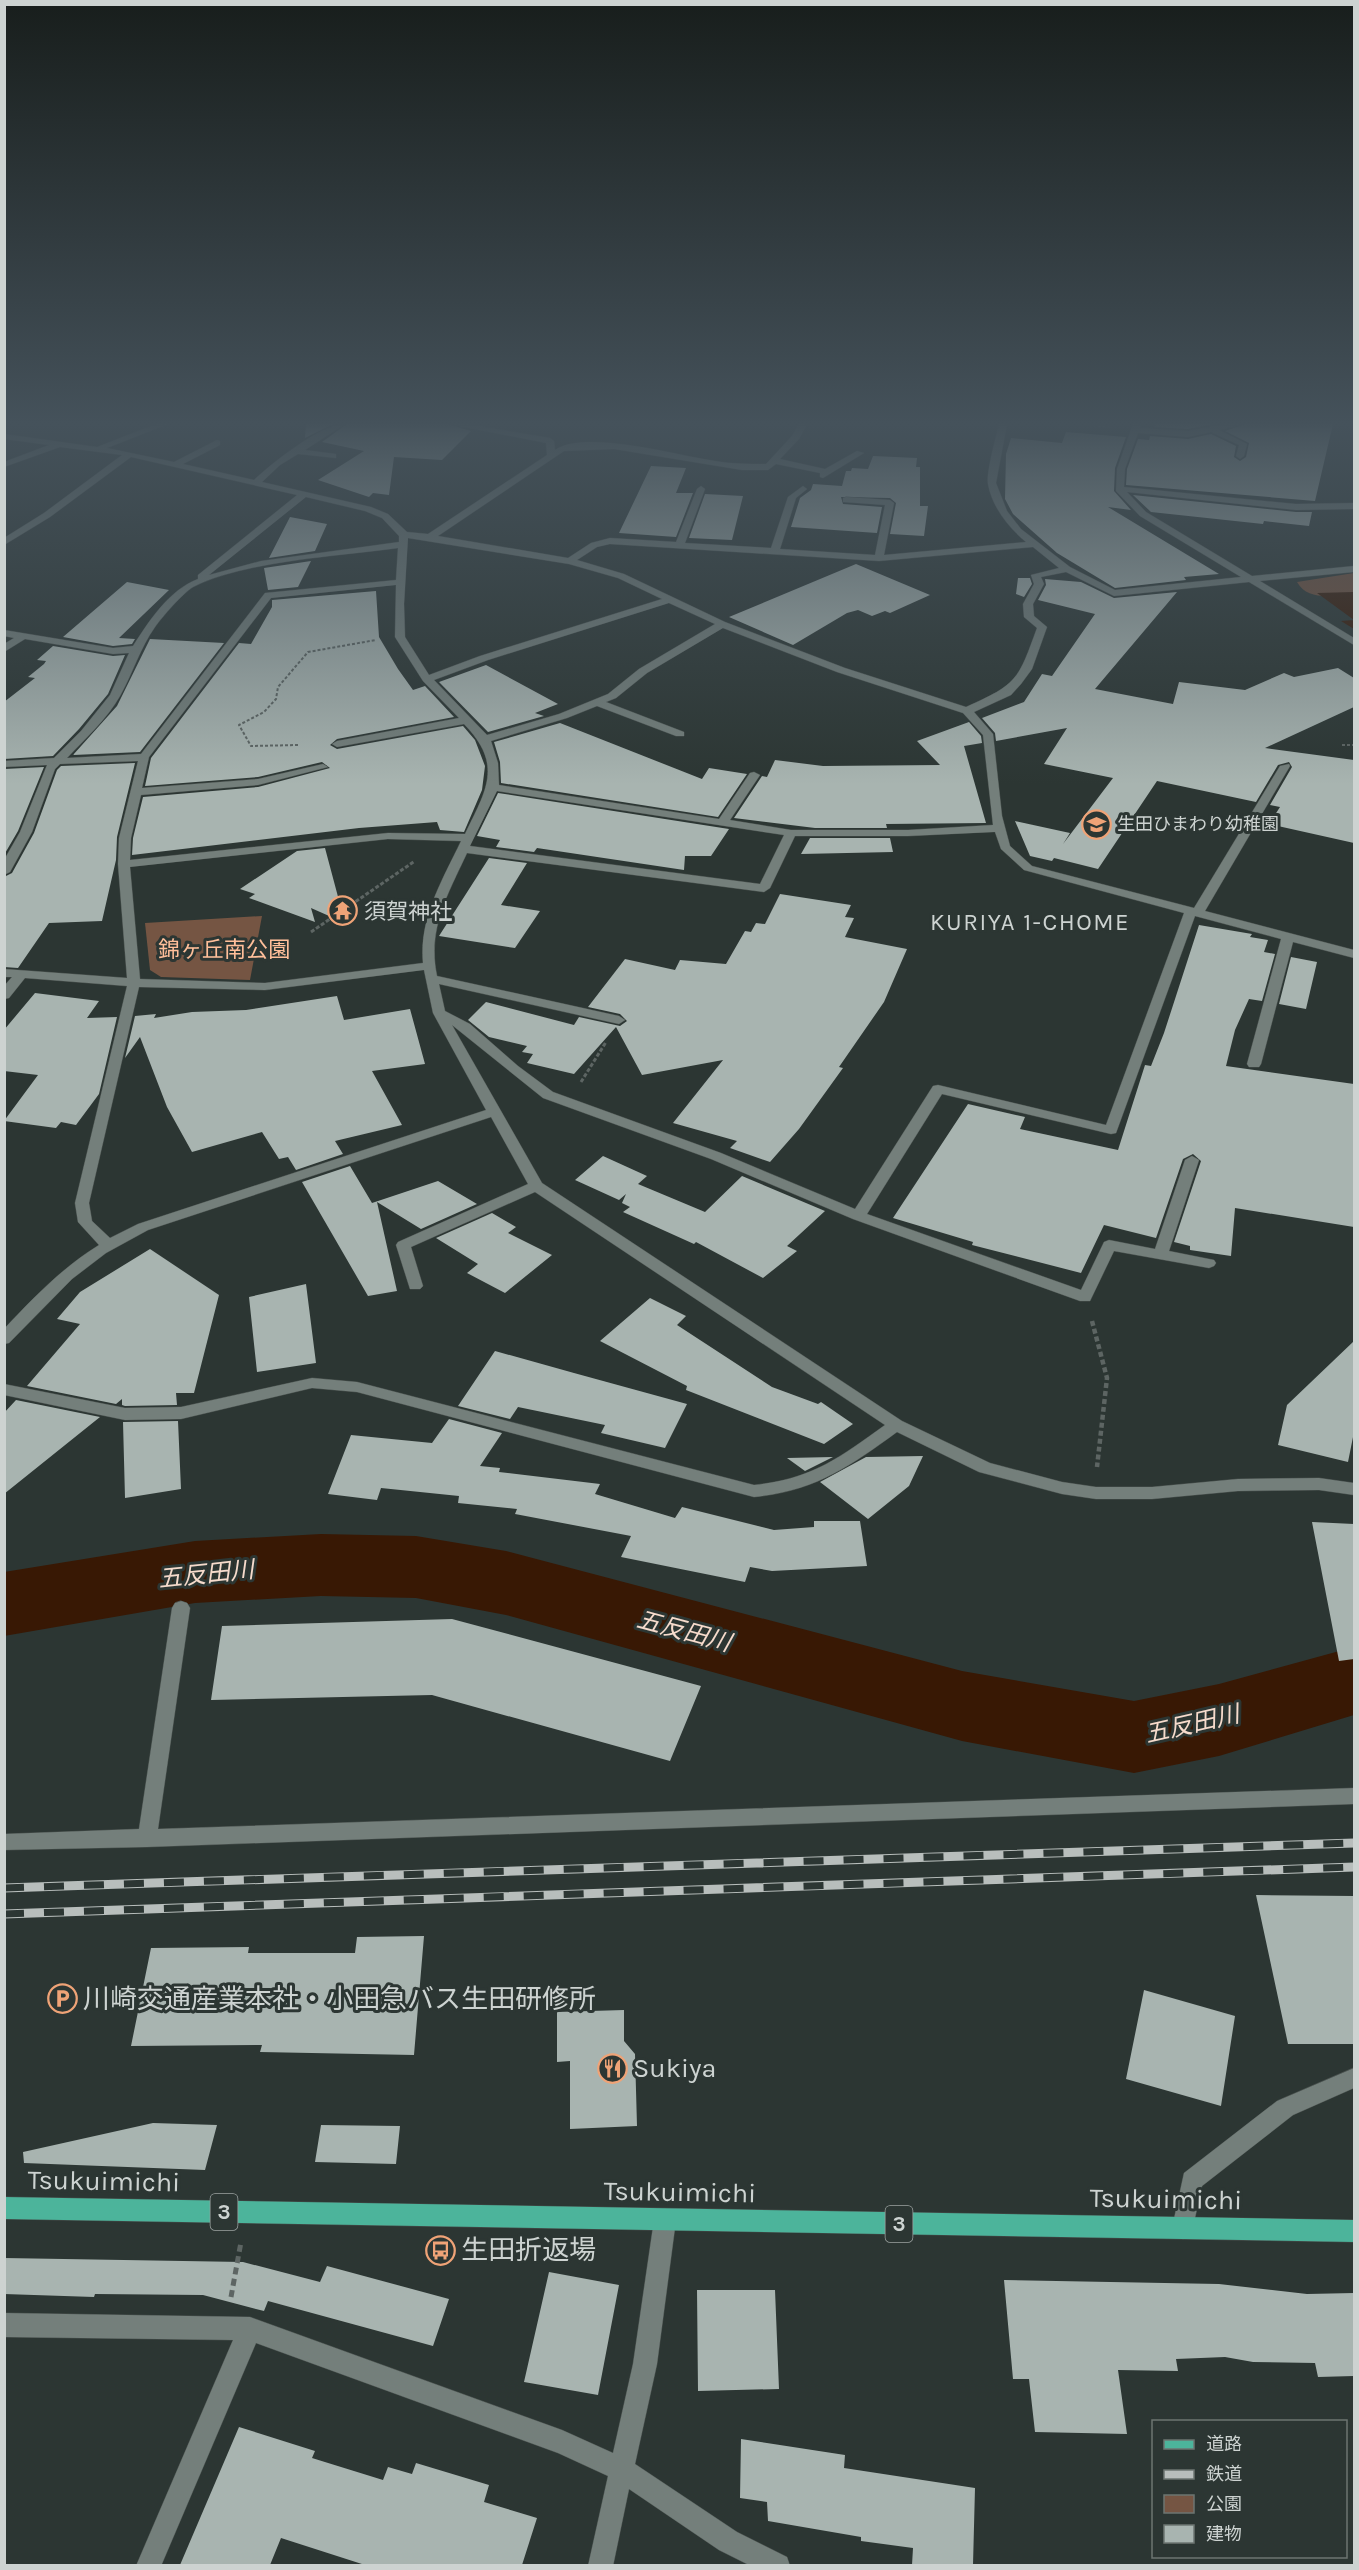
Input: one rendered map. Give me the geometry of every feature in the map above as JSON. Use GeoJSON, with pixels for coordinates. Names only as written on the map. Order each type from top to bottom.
{"type":"FeatureCollection","features":[{"type":"Feature","properties":{"kind":"main road","name":"Tsukuimichi"},"geometry":{"type":"LineString","coordinates":[[4,2208],[1354,2231]]}},
{"type":"Feature","properties":{"kind":"street"},"geometry":{"type":"LineString","coordinates":[[201,580],[200,575],[240,544]]}},
{"type":"Feature","properties":{"kind":"street"},"geometry":{"type":"LineString","coordinates":[[4,872],[26,832],[55,760],[86,733],[115,696],[136,649],[169,603],[188,586],[201,580],[261,564],[376,544]]}},
{"type":"Feature","properties":{"kind":"street"},"geometry":{"type":"LineString","coordinates":[[404,544],[400,637],[427,679],[485,739],[493,763],[493,787],[467,844],[452,868],[437,904],[427,941],[430,972],[439,1013],[536,1186],[896,1425],[985,1468],[1062,1488],[1096,1493],[1152,1493],[1238,1485],[1284,1484],[1319,1484],[1354,1488]]}},
{"type":"Feature","properties":{"kind":"street"},"geometry":{"type":"LineString","coordinates":[[470,544],[570,561],[621,576],[722,624],[841,670],[967,711],[988,734],[999,828],[1005,847],[1028,868],[1354,954]]}},
{"type":"Feature","properties":{"kind":"street"},"geometry":{"type":"LineString","coordinates":[[570,561],[594,545],[600,544]]}},
{"type":"Feature","properties":{"kind":"street"},"geometry":{"type":"LineString","coordinates":[[643,544],[879,558],[1034,544],[1067,569],[1114,593],[1354,569]]}},
{"type":"Feature","properties":{"kind":"street"},"geometry":{"type":"LineString","coordinates":[[775,551],[777,544]]}},
{"type":"Feature","properties":{"kind":"street"},"geometry":{"type":"LineString","coordinates":[[879,558],[882,544]]}},
{"type":"Feature","properties":{"kind":"street"},"geometry":{"type":"LineString","coordinates":[[1192,544],[1354,642]]}},
{"type":"Feature","properties":{"kind":"street"},"geometry":{"type":"LineString","coordinates":[[967,711],[1007,693],[1027,669],[1042,627],[1029,617],[1028,604],[1039,584],[1036,575],[1067,569]]}},
{"type":"Feature","properties":{"kind":"street"},"geometry":{"type":"LineString","coordinates":[[107,1244],[85,1222],[82,1203],[134,982],[124,864],[125,838],[144,757],[268,595],[401,582]]}},
{"type":"Feature","properties":{"kind":"street"},"geometry":{"type":"LineString","coordinates":[[427,679],[484,657],[668,600]]}},
{"type":"Feature","properties":{"kind":"street"},"geometry":{"type":"LineString","coordinates":[[485,739],[563,716],[612,696],[644,671],[722,624]]}},
{"type":"Feature","properties":{"kind":"street"},"geometry":{"type":"LineString","coordinates":[[4,633],[113,651],[136,649]]}},
{"type":"Feature","properties":{"kind":"street"},"geometry":{"type":"LineString","coordinates":[[4,649],[23,636]]}},
{"type":"Feature","properties":{"kind":"street"},"geometry":{"type":"LineString","coordinates":[[596,702],[680,734]]}},
{"type":"Feature","properties":{"kind":"street"},"geometry":{"type":"LineString","coordinates":[[337,744],[465,720]]}},
{"type":"Feature","properties":{"kind":"street"},"geometry":{"type":"LineString","coordinates":[[4,764],[144,757]]}},
{"type":"Feature","properties":{"kind":"street"},"geometry":{"type":"LineString","coordinates":[[858,1216],[938,1089],[1112,1130],[1194,911],[1285,766]]}},
{"type":"Feature","properties":{"kind":"street"},"geometry":{"type":"LineString","coordinates":[[137,792],[258,782],[323,767]]}},
{"type":"Feature","properties":{"kind":"street"},"geometry":{"type":"LineString","coordinates":[[722,823],[753,776]]}},
{"type":"Feature","properties":{"kind":"street"},"geometry":{"type":"LineString","coordinates":[[493,787],[791,833],[908,833],[999,828]]}},
{"type":"Feature","properties":{"kind":"street"},"geometry":{"type":"LineString","coordinates":[[124,864],[388,836],[451,837],[467,844],[764,888],[791,833]]}},
{"type":"Feature","properties":{"kind":"street"},"geometry":{"type":"LineString","coordinates":[[1254,1064],[1287,937]]}},
{"type":"Feature","properties":{"kind":"street"},"geometry":{"type":"LineString","coordinates":[[4,972],[134,982],[244,987],[430,972],[619,1020]]}},
{"type":"Feature","properties":{"kind":"street"},"geometry":{"type":"LineString","coordinates":[[4,995],[22,974]]}},
{"type":"Feature","properties":{"kind":"street"},"geometry":{"type":"LineString","coordinates":[[439,1013],[465,1027],[513,1069],[548,1095],[716,1156],[858,1216],[1085,1297],[1109,1245],[1209,1263]]}},
{"type":"Feature","properties":{"kind":"street"},"geometry":{"type":"LineString","coordinates":[[4,1339],[54,1285],[107,1244],[143,1227],[493,1112]]}},
{"type":"Feature","properties":{"kind":"street"},"geometry":{"type":"LineString","coordinates":[[1161,1254],[1192,1160]]}},
{"type":"Feature","properties":{"kind":"street"},"geometry":{"type":"LineString","coordinates":[[416,1286],[403,1245],[536,1186]]}},
{"type":"Feature","properties":{"kind":"street"},"geometry":{"type":"LineString","coordinates":[[4,1389],[125,1414],[181,1413],[312,1383],[357,1387],[754,1491],[785,1490],[829,1473],[896,1425]]}},
{"type":"Feature","properties":{"kind":"street"},"geometry":{"type":"LineString","coordinates":[[147,1839],[181,1608]]}},
{"type":"Feature","properties":{"kind":"street"},"geometry":{"type":"LineString","coordinates":[[4,1842],[147,1839],[1354,1796]]}},
{"type":"Feature","properties":{"kind":"street"},"geometry":{"type":"LineString","coordinates":[[1183,2228],[1192,2180],[1285,2108],[1354,2078]]}},
{"type":"Feature","properties":{"kind":"street"},"geometry":{"type":"LineString","coordinates":[[600,2565],[645,2364],[665,2220]]}},
{"type":"Feature","properties":{"kind":"street"},"geometry":{"type":"LineString","coordinates":[[4,2325],[250,2329],[562,2442],[621,2469],[728,2541],[778,2565]]}},
{"type":"Feature","properties":{"kind":"street"},"geometry":{"type":"LineString","coordinates":[[148,2565],[250,2329]]}},
{"type":"Feature","properties":{"kind":"path"},"geometry":{"type":"LineString","coordinates":[[337,744],[335,741],[287,747],[251,746],[240,725],[264,712],[276,699],[278,687],[308,652],[400,637]]}},
{"type":"Feature","properties":{"kind":"path"},"geometry":{"type":"LineString","coordinates":[[1342,745],[1354,745]]}},
{"type":"Feature","properties":{"kind":"path"},"geometry":{"type":"LineString","coordinates":[[311,932],[451,837]]}},
{"type":"Feature","properties":{"kind":"path"},"geometry":{"type":"LineString","coordinates":[[568,1103],[619,1020]]}},
{"type":"Feature","properties":{"kind":"path"},"geometry":{"type":"LineString","coordinates":[[1085,1297],[1107,1378],[1097,1458],[1096,1493]]}},
{"type":"Feature","properties":{"kind":"path"},"geometry":{"type":"LineString","coordinates":[[225,2327],[247,2213]]}},
{"type":"Feature","properties":{"kind":"green space","name":"錦ヶ丘南公園"},"geometry":{"type":"Polygon","coordinates":[[[262,916],[250,980],[161,977],[150,970],[145,923],[262,916]]]}},
{"type":"Feature","properties":{"kind":"shaded area"},"geometry":{"type":"Polygon","coordinates":[[[1354,573],[1354,594],[1315,595],[1302,588],[1297,582],[1354,573]]]}},
{"type":"Feature","properties":{"kind":"shaded area"},"geometry":{"type":"Polygon","coordinates":[[[1354,592],[1354,620],[1317,593],[1354,592]]]}},
{"type":"Feature","properties":{"kind":"shaded area"},"geometry":{"type":"Polygon","coordinates":[[[1354,620],[1354,629],[1341,621],[1354,620]]]}},
{"type":"Feature","properties":{"kind":"building"},"geometry":{"type":"Polygon","coordinates":[[[276,544],[318,544],[315,551],[269,558],[276,544]]]}},
{"type":"Feature","properties":{"kind":"building"},"geometry":{"type":"Polygon","coordinates":[[[1047,544],[1169,544],[1219,574],[1115,588],[1057,553],[1047,544]]]}},
{"type":"Feature","properties":{"kind":"building"},"geometry":{"type":"Polygon","coordinates":[[[311,561],[298,587],[268,590],[264,568],[311,561]]]}},
{"type":"Feature","properties":{"kind":"building"},"geometry":{"type":"Polygon","coordinates":[[[856,564],[930,595],[890,613],[885,611],[872,616],[858,610],[847,613],[793,645],[729,617],[856,564]]]}},
{"type":"Feature","properties":{"kind":"building"},"geometry":{"type":"Polygon","coordinates":[[[1018,578],[1030,578],[1032,584],[1024,597],[1016,594],[1018,578]]]}},
{"type":"Feature","properties":{"kind":"building"},"geometry":{"type":"Polygon","coordinates":[[[1045,579],[1081,582],[1114,598],[1177,592],[1095,689],[1173,704],[1179,682],[1245,690],[1284,673],[1294,677],[1338,668],[1354,678],[1354,707],[1265,748],[1354,760],[1354,843],[1269,824],[1280,807],[1270,805],[1292,767],[1289,762],[1278,765],[1256,802],[1157,781],[1098,869],[1054,858],[1052,861],[1030,856],[1015,821],[1070,833],[1063,844],[1113,778],[1044,764],[1067,728],[996,741],[995,733],[982,718],[1024,702],[1042,674],[1052,676],[1095,614],[1038,600],[1046,585],[1045,579]]]}},
{"type":"Feature","properties":{"kind":"building"},"geometry":{"type":"Polygon","coordinates":[[[127,582],[169,590],[119,638],[135,639],[132,644],[113,646],[63,637],[127,582]]]}},
{"type":"Feature","properties":{"kind":"building"},"geometry":{"type":"Polygon","coordinates":[[[376,591],[379,637],[398,669],[413,690],[425,686],[454,717],[337,739],[330,745],[337,749],[463,726],[475,740],[485,766],[482,790],[464,832],[440,830],[437,822],[359,828],[132,855],[133,838],[143,797],[258,787],[330,768],[322,762],[258,777],[145,786],[151,758],[239,643],[251,644],[272,607],[272,600],[376,591]]]}},
{"type":"Feature","properties":{"kind":"building"},"geometry":{"type":"Polygon","coordinates":[[[150,639],[224,643],[140,752],[73,755],[117,706],[150,639]]]}},
{"type":"Feature","properties":{"kind":"building"},"geometry":{"type":"Polygon","coordinates":[[[53,646],[113,656],[125,655],[108,694],[53,756],[4,759],[4,702],[35,678],[28,677],[46,661],[37,660],[53,646]]]}},
{"type":"Feature","properties":{"kind":"building"},"geometry":{"type":"Polygon","coordinates":[[[486,665],[558,704],[535,713],[544,716],[488,732],[439,682],[486,665]]]}},
{"type":"Feature","properties":{"kind":"building"},"geometry":{"type":"Polygon","coordinates":[[[969,722],[981,736],[982,743],[964,746],[986,823],[886,824],[887,828],[815,828],[734,818],[762,776],[767,777],[775,760],[823,766],[940,765],[917,741],[969,722]]]}},
{"type":"Feature","properties":{"kind":"building"},"geometry":{"type":"Polygon","coordinates":[[[560,723],[702,779],[709,768],[747,774],[718,817],[501,783],[500,762],[494,742],[560,723]]]}},
{"type":"Feature","properties":{"kind":"building"},"geometry":{"type":"Polygon","coordinates":[[[135,763],[117,837],[116,860],[102,921],[49,923],[18,968],[4,967],[4,877],[12,873],[34,833],[57,770],[61,766],[135,763]]]}},
{"type":"Feature","properties":{"kind":"building"},"geometry":{"type":"Polygon","coordinates":[[[44,767],[18,831],[4,855],[4,769],[44,767]]]}},
{"type":"Feature","properties":{"kind":"building"},"geometry":{"type":"Polygon","coordinates":[[[498,793],[729,829],[711,856],[685,856],[684,870],[537,848],[534,852],[496,847],[500,840],[477,836],[498,793]]]}},
{"type":"Feature","properties":{"kind":"building"},"geometry":{"type":"Polygon","coordinates":[[[810,838],[890,838],[893,852],[801,854],[810,838]]]}},
{"type":"Feature","properties":{"kind":"building"},"geometry":{"type":"Polygon","coordinates":[[[325,848],[345,923],[311,908],[315,922],[249,898],[255,894],[240,889],[297,851],[325,848]]]}},
{"type":"Feature","properties":{"kind":"building"},"geometry":{"type":"Polygon","coordinates":[[[489,858],[527,863],[501,905],[540,911],[515,948],[439,936],[489,858]]]}},
{"type":"Feature","properties":{"kind":"building"},"geometry":{"type":"Polygon","coordinates":[[[780,894],[851,905],[845,917],[854,918],[845,937],[907,949],[884,1002],[839,1067],[843,1068],[799,1129],[770,1162],[730,1148],[737,1141],[673,1123],[723,1060],[642,1075],[616,1027],[574,1074],[527,1063],[533,1054],[522,1052],[527,1046],[489,1037],[468,1020],[486,1002],[574,1025],[579,1017],[620,1026],[627,1021],[620,1014],[588,1007],[625,959],[675,970],[680,960],[726,964],[745,931],[751,932],[756,923],[765,924],[780,894]]]}},
{"type":"Feature","properties":{"kind":"building"},"geometry":{"type":"Polygon","coordinates":[[[1199,925],[1252,934],[1250,937],[1268,940],[1264,952],[1275,954],[1262,1001],[1249,999],[1235,1030],[1226,1066],[1354,1084],[1354,1227],[1235,1208],[1231,1256],[1190,1250],[1190,1246],[1174,1242],[1201,1161],[1193,1154],[1183,1159],[1156,1238],[1104,1225],[1081,1273],[972,1245],[973,1242],[893,1218],[968,1104],[1025,1117],[1020,1129],[1118,1150],[1145,1065],[1151,1066],[1164,1033],[1199,925]]]}},
{"type":"Feature","properties":{"kind":"building"},"geometry":{"type":"Polygon","coordinates":[[[1291,957],[1317,962],[1306,1009],[1279,1004],[1291,957]]]}},
{"type":"Feature","properties":{"kind":"building"},"geometry":{"type":"Polygon","coordinates":[[[35,993],[99,1001],[87,1018],[117,1017],[99,1094],[76,1125],[61,1122],[56,1128],[4,1121],[38,1075],[4,1071],[4,1030],[35,993]]]}},
{"type":"Feature","properties":{"kind":"building"},"geometry":{"type":"Polygon","coordinates":[[[337,996],[344,1020],[410,1009],[425,1064],[372,1071],[402,1125],[335,1141],[343,1154],[296,1170],[288,1157],[279,1159],[262,1132],[192,1152],[167,1107],[140,1037],[125,1058],[135,1016],[156,1014],[154,1018],[192,1012],[246,1010],[337,996]]]}},
{"type":"Feature","properties":{"kind":"building"},"geometry":{"type":"Polygon","coordinates":[[[603,1156],[647,1176],[638,1184],[705,1212],[742,1176],[825,1211],[787,1246],[797,1251],[763,1278],[696,1242],[694,1244],[623,1212],[630,1207],[622,1203],[626,1194],[619,1200],[575,1180],[603,1156]]]}},
{"type":"Feature","properties":{"kind":"building"},"geometry":{"type":"Polygon","coordinates":[[[350,1166],[372,1203],[438,1181],[477,1204],[421,1229],[377,1202],[397,1291],[368,1296],[302,1182],[350,1166]]]}},
{"type":"Feature","properties":{"kind":"building"},"geometry":{"type":"Polygon","coordinates":[[[492,1213],[516,1227],[508,1233],[552,1255],[505,1293],[467,1273],[478,1264],[436,1238],[492,1213]]]}},
{"type":"Feature","properties":{"kind":"building"},"geometry":{"type":"Polygon","coordinates":[[[150,1249],[219,1295],[194,1393],[176,1393],[177,1405],[125,1406],[122,1405],[122,1399],[116,1404],[27,1386],[80,1324],[57,1319],[80,1292],[150,1249]]]}},
{"type":"Feature","properties":{"kind":"building"},"geometry":{"type":"Polygon","coordinates":[[[306,1284],[316,1363],[257,1372],[249,1297],[306,1284]]]}},
{"type":"Feature","properties":{"kind":"building"},"geometry":{"type":"Polygon","coordinates":[[[650,1298],[686,1316],[677,1325],[772,1387],[818,1404],[821,1402],[853,1424],[824,1444],[686,1390],[687,1386],[600,1341],[650,1298]]]}},
{"type":"Feature","properties":{"kind":"building"},"geometry":{"type":"Polygon","coordinates":[[[1354,1341],[1354,1432],[1348,1462],[1278,1445],[1287,1405],[1354,1341]]]}},
{"type":"Feature","properties":{"kind":"building"},"geometry":{"type":"Polygon","coordinates":[[[495,1351],[687,1404],[665,1448],[601,1433],[605,1425],[518,1407],[510,1419],[458,1406],[495,1351]]]}},
{"type":"Feature","properties":{"kind":"building"},"geometry":{"type":"Polygon","coordinates":[[[16,1400],[100,1417],[4,1494],[4,1413],[16,1400]]]}},
{"type":"Feature","properties":{"kind":"building"},"geometry":{"type":"Polygon","coordinates":[[[449,1419],[502,1433],[480,1466],[500,1468],[499,1472],[600,1484],[595,1494],[675,1518],[682,1507],[774,1530],[814,1527],[814,1521],[860,1521],[867,1566],[772,1571],[750,1567],[745,1582],[621,1557],[631,1536],[515,1514],[517,1509],[458,1503],[459,1496],[381,1488],[377,1500],[328,1494],[351,1435],[432,1443],[449,1419]]]}},
{"type":"Feature","properties":{"kind":"building"},"geometry":{"type":"Polygon","coordinates":[[[178,1421],[181,1489],[125,1498],[123,1422],[178,1421]]]}},
{"type":"Feature","properties":{"kind":"building"},"geometry":{"type":"Polygon","coordinates":[[[923,1456],[909,1486],[868,1519],[820,1482],[866,1457],[923,1456]]]}},
{"type":"Feature","properties":{"kind":"building"},"geometry":{"type":"Polygon","coordinates":[[[833,1457],[805,1471],[787,1458],[833,1457]]]}},
{"type":"Feature","properties":{"kind":"building"},"geometry":{"type":"Polygon","coordinates":[[[1312,1522],[1354,1524],[1354,1659],[1339,1661],[1312,1522]]]}},
{"type":"Feature","properties":{"kind":"building"},"geometry":{"type":"Polygon","coordinates":[[[452,1619],[701,1686],[670,1761],[432,1695],[211,1700],[222,1626],[452,1619]]]}},
{"type":"Feature","properties":{"kind":"building"},"geometry":{"type":"Polygon","coordinates":[[[1256,1895],[1354,1896],[1354,2044],[1288,2044],[1256,1895]]]}},
{"type":"Feature","properties":{"kind":"building"},"geometry":{"type":"Polygon","coordinates":[[[424,1936],[414,2055],[260,2052],[262,2045],[131,2046],[151,1948],[249,1947],[248,1953],[355,1953],[357,1937],[424,1936]]]}},
{"type":"Feature","properties":{"kind":"building"},"geometry":{"type":"Polygon","coordinates":[[[1144,1990],[1235,2016],[1221,2106],[1126,2079],[1144,1990]]]}},
{"type":"Feature","properties":{"kind":"building"},"geometry":{"type":"Polygon","coordinates":[[[624,2010],[624,2041],[635,2054],[637,2126],[570,2129],[570,2061],[557,2062],[557,2012],[624,2010]]]}},
{"type":"Feature","properties":{"kind":"building"},"geometry":{"type":"Polygon","coordinates":[[[153,2123],[217,2125],[205,2170],[24,2163],[23,2152],[153,2123]]]}},
{"type":"Feature","properties":{"kind":"building"},"geometry":{"type":"Polygon","coordinates":[[[321,2125],[400,2126],[396,2164],[315,2162],[321,2125]]]}},
{"type":"Feature","properties":{"kind":"building"},"geometry":{"type":"Polygon","coordinates":[[[4,2258],[243,2262],[320,2282],[327,2266],[449,2299],[433,2346],[268,2301],[264,2311],[203,2295],[95,2294],[94,2297],[4,2294],[4,2258]]]}},
{"type":"Feature","properties":{"kind":"building"},"geometry":{"type":"Polygon","coordinates":[[[549,2272],[619,2285],[598,2395],[524,2382],[549,2272]]]}},
{"type":"Feature","properties":{"kind":"building"},"geometry":{"type":"Polygon","coordinates":[[[1004,2280],[1219,2284],[1307,2294],[1354,2293],[1354,2376],[1318,2377],[1315,2363],[1253,2362],[1225,2357],[1176,2359],[1178,2371],[1118,2370],[1127,2434],[1035,2432],[1029,2379],[1013,2379],[1004,2280]]]}},
{"type":"Feature","properties":{"kind":"building"},"geometry":{"type":"Polygon","coordinates":[[[697,2290],[775,2290],[779,2389],[698,2391],[697,2290]]]}},
{"type":"Feature","properties":{"kind":"building"},"geometry":{"type":"Polygon","coordinates":[[[239,2427],[315,2451],[312,2458],[383,2480],[388,2467],[412,2474],[416,2463],[489,2485],[484,2502],[537,2518],[522,2565],[365,2565],[281,2538],[270,2565],[180,2565],[239,2427]]]}},
{"type":"Feature","properties":{"kind":"building"},"geometry":{"type":"Polygon","coordinates":[[[741,2439],[845,2455],[844,2468],[975,2488],[973,2565],[912,2565],[913,2548],[861,2541],[861,2537],[768,2521],[767,2502],[740,2498],[741,2439]]]}},
{"type":"Feature","properties":{"kind":"waterway","name":"五反田川"},"geometry":{"type":"LineString","coordinates":[[4,1604],[195,1572],[321,1565],[416,1567],[506,1583],[962,1706],[1134,1737],[1219,1720],[1354,1681]]}},
{"type":"Feature","properties":{"kind":"railway"},"geometry":{"type":"LineString","coordinates":[[4,1888],[1354,1843]]}},
{"type":"Feature","properties":{"kind":"railway"},"geometry":{"type":"LineString","coordinates":[[4,1914],[1354,1867]]}},
{"type":"Feature","properties":{"kind":"place","name":"生田ひまわり幼稚園"},"geometry":{"type":"Point","coordinates":[1096,824]}},
{"type":"Feature","properties":{"kind":"place","name":"須賀神社"},"geometry":{"type":"Point","coordinates":[343,911]}},
{"type":"Feature","properties":{"kind":"place","name":"川崎交通産業本社・小田急バス生田研修所"},"geometry":{"type":"Point","coordinates":[62,1999]}},
{"type":"Feature","properties":{"kind":"place","name":"Sukiya"},"geometry":{"type":"Point","coordinates":[612,2068]}},
{"type":"Feature","properties":{"kind":"place","name":"生田折返場"},"geometry":{"type":"Point","coordinates":[440,2250]}},
{"type":"Feature","properties":{"kind":"district","name":"KURIYA 1-CHOME"},"geometry":{"type":"Point","coordinates":[1030,922]}}]}
